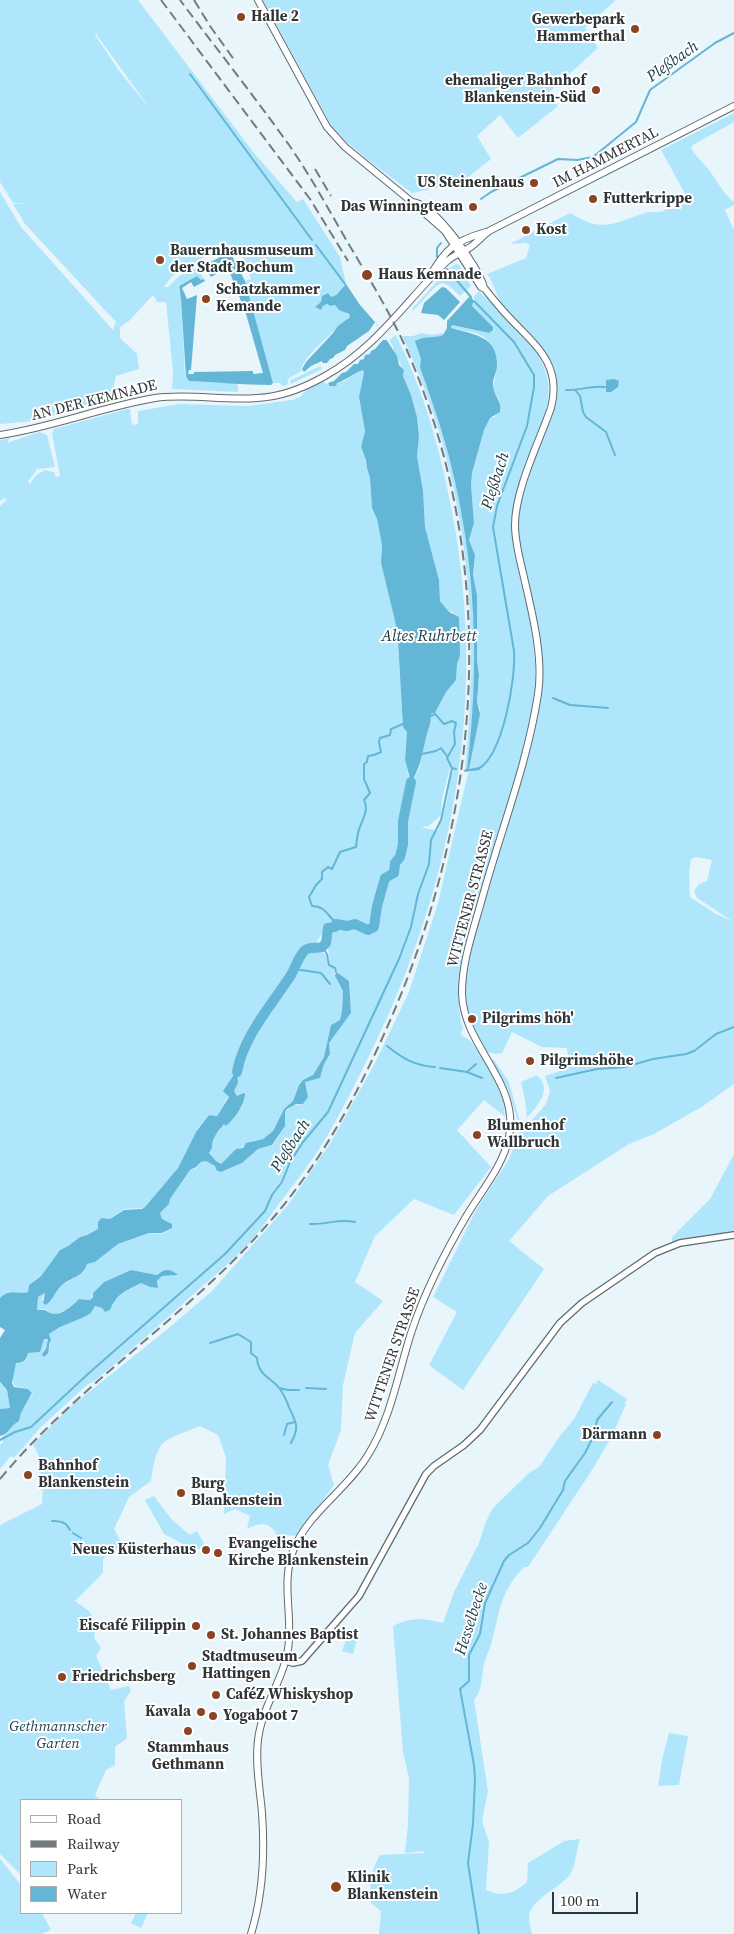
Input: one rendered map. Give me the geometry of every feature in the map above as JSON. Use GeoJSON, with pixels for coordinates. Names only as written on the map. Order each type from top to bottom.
{"type":"FeatureCollection","features":[{"type":"Feature","properties":{"kind":"main road","name":"WITTENER STRASSE"},"geometry":{"type":"LineString","coordinates":[[250,1934],[260,1896],[262,1870],[262,1813],[257,1766],[257,1744],[263,1716],[286,1661],[289,1642],[288,1574],[295,1548],[308,1524],[351,1478],[373,1446],[385,1419],[423,1300],[446,1252],[503,1156],[510,1130],[510,1115],[506,1093],[495,1071],[470,1031],[464,1010],[462,987],[471,938],[516,786],[538,696],[539,675],[536,642],[517,546],[515,517],[520,493],[551,408],[554,387],[551,369],[542,353],[485,289],[481,287],[456,243],[412,202],[345,147],[326,127],[258,0]]}},
{"type":"Feature","properties":{"kind":"main road","name":"IM HAMMERTAL"},"geometry":{"type":"LineString","coordinates":[[456,243],[489,231],[734,106]]}},
{"type":"Feature","properties":{"kind":"main road","name":"IM HAMMERTAL"},"geometry":{"type":"LineString","coordinates":[[462,252],[489,231]]}},
{"type":"Feature","properties":{"kind":"main road","name":"AN DER KEMNADE"},"geometry":{"type":"LineString","coordinates":[[424,286],[445,253],[456,243]]}},
{"type":"Feature","properties":{"kind":"main road","name":"AN DER KEMNADE"},"geometry":{"type":"LineString","coordinates":[[0,435],[37,428],[126,404],[157,398],[181,396],[256,398],[279,395],[306,386],[342,365],[382,332],[445,263],[462,252]]}},
{"type":"Feature","properties":{"kind":"street"},"geometry":{"type":"LineString","coordinates":[[286,1661],[293,1663],[302,1661],[355,1602],[426,1474],[434,1466],[464,1445],[480,1430],[560,1323],[597,1291],[655,1253],[680,1243],[734,1235]]}},
{"type":"Feature","properties":{"kind":"green space"},"geometry":{"type":"Polygon","coordinates":[[[0,0],[138,0],[254,153],[297,202],[303,199],[340,257],[346,284],[331,297],[327,293],[322,296],[321,302],[315,307],[321,310],[327,304],[334,305],[350,316],[309,356],[301,369],[302,371],[289,378],[287,385],[282,386],[280,383],[273,383],[245,281],[251,279],[243,258],[234,245],[224,245],[171,277],[164,287],[168,287],[179,276],[195,268],[198,269],[204,279],[201,280],[197,276],[178,286],[181,298],[185,377],[189,381],[235,383],[238,385],[238,392],[172,389],[173,371],[166,302],[157,302],[153,295],[129,321],[120,327],[120,338],[137,354],[139,369],[116,376],[112,394],[114,399],[35,421],[0,424],[0,192],[21,227],[113,330],[116,322],[25,224],[13,204],[29,203],[13,203],[0,182],[0,0]],[[100,27],[95,35],[120,72],[151,110],[96,34],[100,27]]]}},
{"type":"Feature","properties":{"kind":"green space"},"geometry":{"type":"Polygon","coordinates":[[[263,0],[616,0],[585,28],[598,48],[548,93],[558,106],[518,138],[500,115],[477,136],[491,159],[461,183],[412,193],[368,160],[331,125],[263,0]]]}},
{"type":"Feature","properties":{"kind":"green space"},"geometry":{"type":"Polygon","coordinates":[[[734,113],[734,122],[693,145],[691,148],[723,191],[734,202],[734,205],[725,210],[734,230],[734,1084],[703,1106],[654,1134],[629,1144],[548,1196],[509,1241],[544,1269],[463,1390],[429,1365],[457,1312],[433,1297],[476,1210],[509,1159],[519,1133],[546,1104],[550,1091],[545,1076],[569,1068],[567,1048],[542,1047],[512,1032],[502,1053],[486,1052],[477,1035],[467,1008],[466,983],[475,936],[541,680],[517,526],[522,499],[551,417],[555,393],[553,369],[544,350],[505,308],[487,274],[526,258],[530,245],[525,243],[510,244],[570,213],[591,223],[608,225],[647,212],[660,212],[671,207],[672,209],[689,201],[661,150],[734,113]],[[696,857],[691,859],[689,873],[690,897],[716,914],[732,921],[697,898],[694,891],[699,884],[707,881],[712,860],[696,857]]]}},
{"type":"Feature","properties":{"kind":"green space"},"geometry":{"type":"Polygon","coordinates":[[[456,264],[459,265],[471,286],[460,296],[448,285],[442,283],[436,286],[414,310],[412,309],[448,269],[456,264]]]}},
{"type":"Feature","properties":{"kind":"green space","name":"Gethmannscher Garten"},"geometry":{"type":"Polygon","coordinates":[[[479,291],[530,342],[546,372],[549,389],[547,407],[517,492],[512,519],[514,550],[528,611],[535,656],[533,702],[512,790],[468,936],[459,984],[462,1036],[468,1039],[480,1053],[496,1082],[504,1104],[505,1117],[484,1100],[457,1130],[491,1167],[454,1215],[414,1199],[375,1236],[355,1282],[383,1301],[355,1333],[343,1385],[341,1430],[328,1465],[334,1485],[297,1536],[284,1535],[276,1542],[276,1533],[270,1526],[259,1524],[247,1529],[250,1516],[235,1509],[224,1514],[226,1457],[218,1435],[200,1426],[169,1439],[159,1448],[151,1481],[129,1497],[114,1529],[122,1544],[103,1559],[103,1573],[75,1601],[89,1611],[96,1623],[94,1638],[101,1648],[96,1656],[111,1690],[129,1686],[131,1690],[124,1702],[127,1738],[115,1747],[115,1765],[106,1770],[95,1795],[99,1799],[20,1799],[20,1874],[0,1854],[0,1525],[42,1504],[43,1483],[39,1468],[42,1463],[33,1444],[69,1408],[211,1292],[288,1205],[331,1142],[374,1065],[409,992],[438,903],[468,773],[479,767],[469,769],[480,709],[477,701],[479,675],[477,660],[477,595],[473,575],[475,555],[469,540],[474,523],[471,485],[472,473],[484,430],[490,418],[495,417],[499,400],[493,386],[496,367],[495,357],[489,342],[479,334],[451,328],[452,325],[489,333],[493,330],[493,327],[472,306],[476,301],[473,297],[479,291]]]}},
{"type":"Feature","properties":{"kind":"green space"},"geometry":{"type":"Polygon","coordinates":[[[375,322],[378,326],[324,368],[291,384],[290,380],[321,366],[375,324],[375,322]]]}},
{"type":"Feature","properties":{"kind":"green space"},"geometry":{"type":"Polygon","coordinates":[[[421,333],[432,335],[443,333],[443,335],[416,341],[439,419],[459,498],[470,565],[475,633],[475,667],[467,769],[465,769],[470,714],[471,658],[464,548],[455,494],[442,440],[424,387],[402,336],[413,336],[421,333]]]}},
{"type":"Feature","properties":{"kind":"green space"},"geometry":{"type":"Polygon","coordinates":[[[384,335],[387,340],[327,384],[329,386],[345,381],[360,370],[363,370],[365,377],[359,397],[365,431],[361,447],[370,478],[372,508],[377,519],[382,545],[381,563],[398,641],[403,727],[407,732],[405,760],[410,781],[399,835],[401,851],[393,866],[393,871],[384,876],[380,883],[380,890],[374,905],[372,926],[366,927],[355,923],[335,922],[327,926],[317,941],[323,950],[320,951],[327,955],[329,966],[334,968],[335,976],[343,991],[340,1020],[331,1025],[324,1057],[313,1075],[303,1080],[299,1085],[293,1101],[284,1109],[273,1131],[263,1139],[252,1141],[232,1153],[221,1164],[209,1153],[212,1148],[213,1139],[221,1126],[234,1116],[241,1108],[245,1099],[245,1094],[237,1096],[234,1091],[238,1083],[237,1072],[235,1073],[224,1091],[228,1097],[217,1116],[209,1115],[196,1132],[178,1168],[145,1207],[124,1209],[110,1219],[101,1218],[98,1222],[98,1229],[80,1237],[60,1250],[41,1276],[29,1285],[28,1292],[11,1292],[0,1298],[0,506],[7,500],[4,498],[0,501],[0,440],[10,438],[7,443],[39,432],[47,435],[55,467],[37,469],[28,482],[30,484],[35,476],[45,470],[54,472],[56,477],[60,476],[52,434],[54,429],[127,409],[130,409],[132,425],[138,424],[138,411],[179,404],[248,406],[292,400],[300,397],[307,389],[328,378],[384,335]]]}},
{"type":"Feature","properties":{"kind":"green space"},"geometry":{"type":"Polygon","coordinates":[[[396,335],[405,354],[421,392],[439,452],[461,568],[466,643],[464,717],[456,791],[441,864],[419,936],[392,1007],[338,1118],[309,1164],[257,1234],[233,1259],[159,1325],[95,1381],[88,1384],[41,1427],[14,1458],[11,1456],[0,1469],[0,1445],[3,1442],[3,1436],[19,1421],[21,1413],[33,1393],[28,1389],[15,1386],[13,1375],[16,1363],[22,1363],[26,1360],[28,1353],[40,1352],[44,1339],[48,1339],[46,1349],[42,1354],[43,1357],[46,1356],[50,1345],[49,1334],[91,1313],[95,1306],[102,1308],[105,1312],[110,1310],[119,1296],[141,1283],[158,1288],[157,1281],[162,1276],[178,1275],[167,1270],[157,1275],[131,1270],[104,1282],[93,1293],[91,1300],[79,1299],[66,1310],[55,1314],[50,1314],[45,1309],[37,1310],[38,1297],[45,1293],[42,1299],[46,1305],[61,1286],[83,1272],[87,1264],[95,1262],[118,1244],[149,1233],[162,1234],[172,1228],[172,1224],[162,1219],[160,1213],[169,1204],[170,1199],[190,1170],[196,1168],[201,1162],[206,1161],[215,1166],[217,1171],[221,1172],[242,1163],[258,1149],[273,1145],[285,1126],[285,1112],[293,1105],[303,1104],[308,1097],[305,1082],[320,1078],[324,1064],[330,1054],[329,1043],[351,1013],[349,981],[339,975],[335,967],[330,964],[328,943],[330,929],[356,926],[365,931],[372,931],[379,922],[378,911],[385,895],[387,880],[391,875],[395,874],[397,863],[401,858],[405,844],[403,838],[412,782],[419,769],[432,713],[435,713],[446,692],[456,680],[457,664],[460,656],[453,612],[449,612],[440,601],[439,580],[425,527],[423,491],[417,456],[419,437],[417,417],[403,376],[404,370],[389,340],[396,335]],[[454,766],[450,768],[442,799],[441,815],[429,826],[421,827],[438,831],[447,800],[454,766]]]}},
{"type":"Feature","properties":{"kind":"green space"},"geometry":{"type":"Polygon","coordinates":[[[492,1060],[494,1060],[509,1082],[520,1122],[519,1125],[509,1092],[492,1060]]]}},
{"type":"Feature","properties":{"kind":"green space"},"geometry":{"type":"Polygon","coordinates":[[[537,1075],[542,1080],[544,1091],[539,1102],[527,1118],[521,1082],[537,1075]]]}},
{"type":"Feature","properties":{"kind":"green space"},"geometry":{"type":"Polygon","coordinates":[[[734,1154],[734,1233],[672,1242],[672,1237],[710,1199],[734,1154]]]}},
{"type":"Feature","properties":{"kind":"green space"},"geometry":{"type":"Polygon","coordinates":[[[598,1380],[627,1399],[626,1404],[611,1438],[592,1470],[528,1567],[524,1567],[516,1576],[505,1593],[484,1664],[480,1687],[474,1700],[488,1791],[482,1821],[489,1842],[486,1890],[503,1894],[518,1889],[527,1882],[528,1863],[564,1841],[580,1839],[573,1868],[564,1881],[533,1906],[529,1918],[532,1934],[379,1934],[381,1911],[371,1903],[371,1878],[380,1855],[424,1853],[423,1851],[405,1853],[408,1825],[409,1778],[403,1752],[393,1626],[417,1619],[443,1623],[454,1592],[479,1543],[492,1509],[529,1473],[539,1467],[574,1419],[593,1383],[596,1384],[598,1380]]]}},
{"type":"Feature","properties":{"kind":"green space"},"geometry":{"type":"Polygon","coordinates":[[[0,1383],[7,1390],[10,1408],[0,1409],[0,1383]]]}},
{"type":"Feature","properties":{"kind":"green space"},"geometry":{"type":"Polygon","coordinates":[[[154,1496],[172,1520],[190,1535],[197,1531],[206,1547],[199,1549],[189,1547],[164,1534],[145,1500],[154,1496]]]}},
{"type":"Feature","properties":{"kind":"green space"},"geometry":{"type":"Polygon","coordinates":[[[350,1633],[358,1635],[353,1654],[342,1651],[350,1633]]]}},
{"type":"Feature","properties":{"kind":"green space"},"geometry":{"type":"Polygon","coordinates":[[[669,1733],[688,1736],[679,1785],[658,1786],[662,1760],[669,1733]]]}},
{"type":"Feature","properties":{"kind":"green space"},"geometry":{"type":"Polygon","coordinates":[[[0,1859],[20,1884],[20,1914],[43,1914],[51,1930],[41,1934],[0,1934],[0,1859]]]}},
{"type":"Feature","properties":{"kind":"green space"},"geometry":{"type":"Polygon","coordinates":[[[136,1914],[148,1914],[141,1928],[131,1923],[136,1914]]]}},
{"type":"Feature","properties":{"kind":"water"},"geometry":{"type":"Polygon","coordinates":[[[226,254],[232,256],[245,281],[273,383],[271,385],[189,381],[186,377],[179,286],[197,276],[205,281],[194,287],[191,282],[182,288],[187,299],[197,295],[191,370],[189,370],[188,374],[194,374],[194,372],[253,371],[253,374],[263,373],[246,314],[230,273],[226,273],[226,269],[223,268],[211,277],[205,265],[226,254]]]}},
{"type":"Feature","properties":{"kind":"water","name":"Altes Ruhrbett"},"geometry":{"type":"Polygon","coordinates":[[[346,284],[360,305],[375,322],[397,356],[399,365],[404,370],[403,376],[417,417],[419,437],[417,456],[423,491],[425,527],[439,580],[440,601],[449,612],[459,617],[460,656],[457,664],[456,680],[446,692],[435,713],[432,713],[420,761],[411,782],[405,760],[407,732],[403,727],[398,641],[381,563],[382,545],[377,519],[372,508],[370,478],[361,447],[365,431],[359,397],[364,373],[363,370],[360,371],[337,383],[336,386],[329,386],[322,361],[304,372],[302,369],[338,326],[350,317],[349,314],[339,310],[335,305],[327,304],[321,310],[315,307],[321,302],[322,296],[328,293],[331,297],[336,295],[346,284]]]}},
{"type":"Feature","properties":{"kind":"water"},"geometry":{"type":"Polygon","coordinates":[[[442,287],[446,288],[460,302],[444,320],[438,315],[421,313],[424,303],[442,287]]]}},
{"type":"Feature","properties":{"kind":"water"},"geometry":{"type":"Polygon","coordinates":[[[470,296],[474,301],[472,306],[493,327],[493,330],[489,333],[452,325],[451,328],[483,338],[493,348],[497,367],[493,386],[499,402],[500,412],[490,418],[484,430],[472,473],[474,523],[469,540],[475,555],[473,575],[477,595],[477,660],[479,675],[477,701],[480,714],[469,769],[479,767],[480,770],[464,772],[467,769],[473,691],[474,652],[470,575],[459,499],[440,425],[420,367],[421,359],[415,341],[443,335],[447,328],[447,321],[470,296]]]}},
{"type":"Feature","properties":{"kind":"water"},"geometry":{"type":"Polygon","coordinates":[[[614,379],[619,381],[618,387],[611,392],[606,392],[606,380],[614,379]]]}},
{"type":"Feature","properties":{"kind":"water"},"geometry":{"type":"Polygon","coordinates":[[[336,972],[349,981],[351,1013],[329,1043],[330,1054],[324,1064],[320,1078],[305,1082],[308,1097],[303,1104],[296,1104],[287,1109],[285,1112],[285,1126],[272,1145],[258,1149],[242,1163],[221,1172],[217,1171],[215,1166],[206,1161],[201,1162],[190,1170],[170,1199],[169,1204],[160,1213],[162,1219],[172,1224],[172,1228],[162,1233],[149,1233],[118,1244],[95,1262],[87,1264],[83,1272],[61,1286],[46,1305],[43,1303],[45,1293],[38,1297],[37,1310],[45,1310],[54,1314],[63,1312],[79,1299],[90,1300],[93,1297],[93,1293],[104,1282],[131,1270],[157,1275],[168,1270],[178,1275],[162,1276],[157,1281],[158,1288],[141,1283],[122,1293],[110,1310],[105,1312],[102,1308],[95,1306],[91,1313],[49,1334],[51,1340],[46,1356],[43,1357],[42,1354],[46,1349],[48,1339],[44,1339],[40,1352],[28,1353],[24,1361],[16,1363],[12,1383],[14,1387],[28,1389],[32,1393],[21,1413],[19,1421],[0,1436],[0,1409],[10,1408],[7,1390],[0,1382],[0,1338],[5,1330],[0,1327],[0,1298],[11,1292],[28,1292],[29,1285],[41,1276],[60,1250],[80,1237],[98,1229],[98,1222],[101,1218],[110,1219],[124,1210],[142,1209],[145,1207],[178,1168],[196,1132],[209,1115],[217,1116],[229,1097],[223,1091],[235,1073],[237,1072],[238,1083],[234,1091],[237,1096],[244,1093],[245,1098],[232,1120],[226,1126],[224,1124],[214,1138],[209,1153],[221,1164],[236,1149],[243,1148],[246,1143],[263,1139],[273,1131],[284,1109],[293,1101],[299,1085],[303,1080],[313,1075],[324,1057],[331,1025],[340,1020],[343,991],[335,976],[336,972]]]}},
{"type":"Feature","properties":{"kind":"pier"},"geometry":{"type":"Polygon","coordinates":[[[375,322],[387,340],[383,340],[370,354],[365,355],[364,359],[360,360],[358,364],[354,364],[334,381],[325,384],[321,366],[323,363],[327,363],[335,355],[345,350],[347,346],[369,331],[375,322]]]}},
{"type":"Feature","properties":{"kind":"waterway","name":"Pleßbach"},"geometry":{"type":"LineString","coordinates":[[481,199],[491,192],[558,159],[577,160],[593,157],[636,122],[650,90],[715,43],[734,33]]}},
{"type":"Feature","properties":{"kind":"waterway"},"geometry":{"type":"LineString","coordinates":[[190,74],[312,240]]}},
{"type":"Feature","properties":{"kind":"waterway","name":"Pleßbach"},"geometry":{"type":"LineString","coordinates":[[437,257],[437,248],[441,243]]}},
{"type":"Feature","properties":{"kind":"waterway"},"geometry":{"type":"LineString","coordinates":[[316,245],[345,284]]}},
{"type":"Feature","properties":{"kind":"waterway","name":"Pleßbach"},"geometry":{"type":"LineString","coordinates":[[447,269],[471,297]]}},
{"type":"Feature","properties":{"kind":"waterway","name":"Pleßbach"},"geometry":{"type":"LineString","coordinates":[[474,301],[514,342],[534,375],[534,387],[527,426],[497,506],[493,527],[514,651],[513,679],[501,733],[487,761],[478,769]]}},
{"type":"Feature","properties":{"kind":"waterway"},"geometry":{"type":"LineString","coordinates":[[566,390],[605,387]]}},
{"type":"Feature","properties":{"kind":"waterway"},"geometry":{"type":"LineString","coordinates":[[576,391],[580,396],[583,412],[586,417],[606,432],[615,455]]}},
{"type":"Feature","properties":{"kind":"waterway"},"geometry":{"type":"LineString","coordinates":[[553,698],[570,705],[608,708]]}},
{"type":"Feature","properties":{"kind":"waterway"},"geometry":{"type":"LineString","coordinates":[[431,716],[435,714],[444,724],[452,721],[456,723],[454,732],[455,744],[447,758],[452,768]]}},
{"type":"Feature","properties":{"kind":"waterway"},"geometry":{"type":"LineString","coordinates":[[332,927],[334,921],[322,909],[312,906],[309,897],[322,879],[322,872],[328,867],[332,869],[340,852],[356,847],[358,832],[366,811],[364,800],[370,793],[364,779],[364,764],[367,762],[368,756],[381,752],[380,738],[390,735],[391,729],[403,724]]}},
{"type":"Feature","properties":{"kind":"waterway"},"geometry":{"type":"LineString","coordinates":[[422,754],[441,748],[447,756]]}},
{"type":"Feature","properties":{"kind":"waterway","name":"Pleßbach"},"geometry":{"type":"LineString","coordinates":[[0,1440],[15,1432],[31,1427],[89,1373],[225,1254],[265,1211],[272,1195],[282,1182],[290,1162],[303,1142],[328,1112],[399,959],[411,927],[418,894],[429,864],[431,840],[441,820],[452,768],[456,769]]}},
{"type":"Feature","properties":{"kind":"waterway","name":"Altes Ruhrbett"},"geometry":{"type":"LineString","coordinates":[[237,1072],[252,1033],[291,975],[304,951],[322,947],[326,943],[328,928],[335,927],[336,924],[347,926],[355,924],[368,930],[374,927],[377,906],[385,878],[394,873],[395,863],[400,857],[403,844],[403,821],[411,782]]}},
{"type":"Feature","properties":{"kind":"waterway"},"geometry":{"type":"LineString","coordinates":[[322,947],[327,954],[329,965],[335,968],[336,972]]}},
{"type":"Feature","properties":{"kind":"waterway"},"geometry":{"type":"LineString","coordinates":[[294,969],[321,973],[330,984]]}},
{"type":"Feature","properties":{"kind":"waterway"},"geometry":{"type":"LineString","coordinates":[[556,1078],[597,1069],[625,1067],[653,1059],[686,1054],[694,1051],[716,1034],[734,1027]]}},
{"type":"Feature","properties":{"kind":"waterway"},"geometry":{"type":"LineString","coordinates":[[387,1046],[409,1061],[435,1067]]}},
{"type":"Feature","properties":{"kind":"waterway"},"geometry":{"type":"LineString","coordinates":[[467,1072],[476,1064]]}},
{"type":"Feature","properties":{"kind":"waterway"},"geometry":{"type":"LineString","coordinates":[[440,1068],[467,1072],[482,1078]]}},
{"type":"Feature","properties":{"kind":"waterway"},"geometry":{"type":"LineString","coordinates":[[310,1224],[355,1222]]}},
{"type":"Feature","properties":{"kind":"waterway"},"geometry":{"type":"LineString","coordinates":[[210,1343],[238,1334],[251,1342],[251,1353],[257,1358],[260,1369],[277,1385],[285,1397],[294,1418],[296,1431],[291,1443]]}},
{"type":"Feature","properties":{"kind":"waterway"},"geometry":{"type":"LineString","coordinates":[[279,1388],[299,1390]]}},
{"type":"Feature","properties":{"kind":"waterway"},"geometry":{"type":"LineString","coordinates":[[306,1388],[326,1389]]}},
{"type":"Feature","properties":{"kind":"waterway","name":"Hesselbecke"},"geometry":{"type":"LineString","coordinates":[[479,1934],[468,1863],[473,1824],[474,1765],[460,1689],[469,1681],[469,1655],[480,1634],[485,1603],[504,1561],[509,1555],[528,1543],[540,1528],[563,1490],[565,1481],[585,1453],[594,1435],[597,1420],[612,1402]]}},
{"type":"Feature","properties":{"kind":"waterway"},"geometry":{"type":"LineString","coordinates":[[284,1435],[287,1424],[295,1422]]}},
{"type":"Feature","properties":{"kind":"waterway"},"geometry":{"type":"LineString","coordinates":[[52,1521],[63,1522],[70,1530]]}},
{"type":"Feature","properties":{"kind":"waterway"},"geometry":{"type":"LineString","coordinates":[[73,1533],[81,1538]]}},
{"type":"Feature","properties":{"kind":"railway"},"geometry":{"type":"LineString","coordinates":[[161,0],[310,199],[348,261]]}},
{"type":"Feature","properties":{"kind":"railway"},"geometry":{"type":"LineString","coordinates":[[0,1479],[34,1441],[70,1406],[184,1306],[257,1236],[290,1197],[321,1153],[373,1058],[395,1009],[425,930],[447,848],[462,766],[469,683],[467,600],[457,517],[438,435],[409,355],[382,301],[289,145],[180,0]]}},
{"type":"Feature","properties":{"kind":"railway"},"geometry":{"type":"LineString","coordinates":[[194,0],[235,61]]}},
{"type":"Feature","properties":{"kind":"railway"},"geometry":{"type":"LineString","coordinates":[[315,169],[331,196]]}},
{"type":"Feature","properties":{"kind":"place","name":"Halle 2"},"geometry":{"type":"Point","coordinates":[241,17]}},
{"type":"Feature","properties":{"kind":"place","name":"Gewerbepark Hammerthal"},"geometry":{"type":"Point","coordinates":[635,29]}},
{"type":"Feature","properties":{"kind":"place","name":"ehemaliger Bahnhof Blankenstein-Süd"},"geometry":{"type":"Point","coordinates":[596,90]}},
{"type":"Feature","properties":{"kind":"place","name":"US Steinenhaus"},"geometry":{"type":"Point","coordinates":[534,183]}},
{"type":"Feature","properties":{"kind":"place","name":"Futterkrippe"},"geometry":{"type":"Point","coordinates":[593,199]}},
{"type":"Feature","properties":{"kind":"place","name":"Das Winningteam"},"geometry":{"type":"Point","coordinates":[473,207]}},
{"type":"Feature","properties":{"kind":"place","name":"Kost"},"geometry":{"type":"Point","coordinates":[526,230]}},
{"type":"Feature","properties":{"kind":"place","name":"Bauernhausmuseum der Stadt Bochum"},"geometry":{"type":"Point","coordinates":[160,260]}},
{"type":"Feature","properties":{"kind":"place","name":"Haus Kemnade"},"geometry":{"type":"Point","coordinates":[367,275]}},
{"type":"Feature","properties":{"kind":"place","name":"Schatzkammer Kemande"},"geometry":{"type":"Point","coordinates":[206,299]}},
{"type":"Feature","properties":{"kind":"place","name":"Pilgrims höh'"},"geometry":{"type":"Point","coordinates":[472,1019]}},
{"type":"Feature","properties":{"kind":"place","name":"Pilgrimshöhe"},"geometry":{"type":"Point","coordinates":[530,1061]}},
{"type":"Feature","properties":{"kind":"place","name":"Blumenhof Wallbruch"},"geometry":{"type":"Point","coordinates":[477,1135]}},
{"type":"Feature","properties":{"kind":"place","name":"Därmann"},"geometry":{"type":"Point","coordinates":[657,1435]}},
{"type":"Feature","properties":{"kind":"place","name":"Bahnhof Blankenstein"},"geometry":{"type":"Point","coordinates":[28,1475]}},
{"type":"Feature","properties":{"kind":"place","name":"Burg Blankenstein"},"geometry":{"type":"Point","coordinates":[181,1493]}},
{"type":"Feature","properties":{"kind":"place","name":"Neues Küsterhaus"},"geometry":{"type":"Point","coordinates":[206,1550]}},
{"type":"Feature","properties":{"kind":"place","name":"Evangelische Kirche Blankenstein"},"geometry":{"type":"Point","coordinates":[218,1553]}},
{"type":"Feature","properties":{"kind":"place","name":"Eiscafé Filippin"},"geometry":{"type":"Point","coordinates":[196,1626]}},
{"type":"Feature","properties":{"kind":"place","name":"St. Johannes Baptist"},"geometry":{"type":"Point","coordinates":[211,1635]}},
{"type":"Feature","properties":{"kind":"place","name":"Stadtmuseum Hattingen"},"geometry":{"type":"Point","coordinates":[192,1666]}},
{"type":"Feature","properties":{"kind":"place","name":"Friedrichsberg"},"geometry":{"type":"Point","coordinates":[62,1677]}},
{"type":"Feature","properties":{"kind":"place","name":"CaféZ Whiskyshop"},"geometry":{"type":"Point","coordinates":[216,1695]}},
{"type":"Feature","properties":{"kind":"place","name":"Kavala"},"geometry":{"type":"Point","coordinates":[201,1712]}},
{"type":"Feature","properties":{"kind":"place","name":"Yogaboot 7"},"geometry":{"type":"Point","coordinates":[213,1716]}},
{"type":"Feature","properties":{"kind":"place","name":"Stammhaus Gethmann"},"geometry":{"type":"Point","coordinates":[188,1731]}},
{"type":"Feature","properties":{"kind":"place","name":"Klinik Blankenstein"},"geometry":{"type":"Point","coordinates":[336,1887]}}]}
